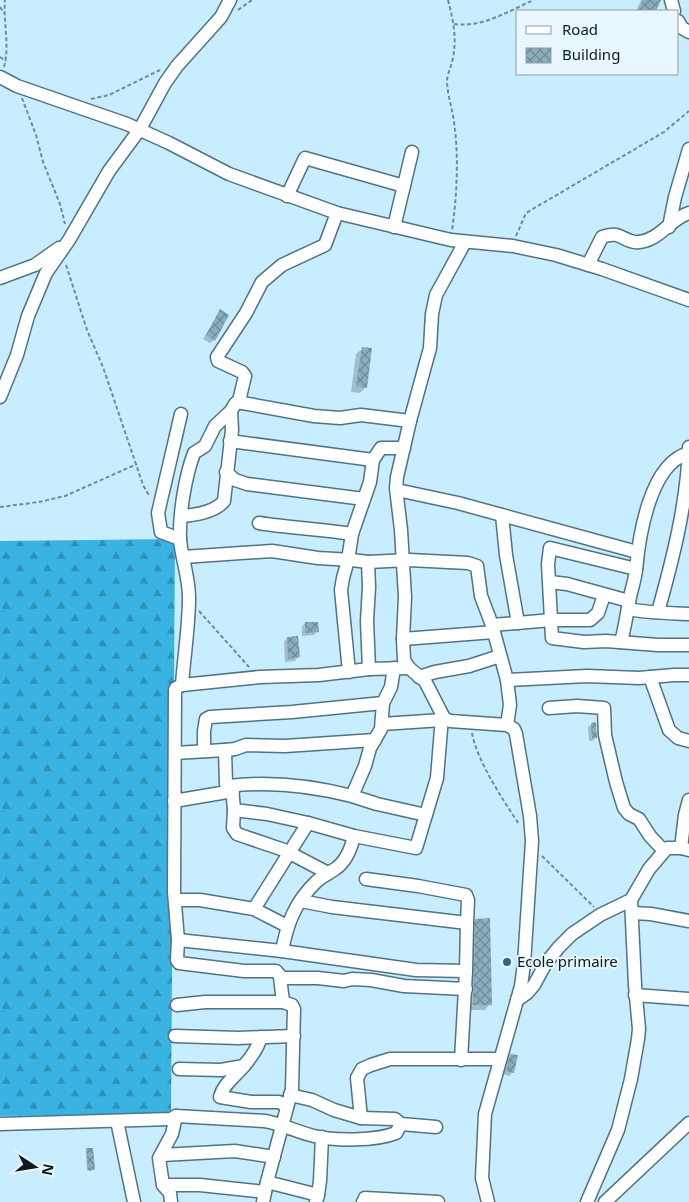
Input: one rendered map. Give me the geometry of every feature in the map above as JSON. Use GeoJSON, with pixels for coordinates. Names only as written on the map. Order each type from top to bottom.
{"type":"FeatureCollection","features":[{"type":"Feature","properties":{"kind":"street"},"geometry":{"type":"LineString","coordinates":[[0,397],[17,354],[28,316],[46,273],[69,240],[109,170],[140,129],[165,83],[221,17],[230,0]]}},
{"type":"Feature","properties":{"kind":"street"},"geometry":{"type":"LineString","coordinates":[[679,24],[689,32]]}},
{"type":"Feature","properties":{"kind":"street"},"geometry":{"type":"LineString","coordinates":[[0,78],[17,86],[140,129],[229,174],[337,213],[450,240],[513,246],[556,255],[689,300]]}},
{"type":"Feature","properties":{"kind":"street"},"geometry":{"type":"LineString","coordinates":[[669,227],[675,197],[689,149]]}},
{"type":"Feature","properties":{"kind":"street"},"geometry":{"type":"LineString","coordinates":[[394,227],[412,152]]}},
{"type":"Feature","properties":{"kind":"street"},"geometry":{"type":"LineString","coordinates":[[288,196],[298,168],[305,158],[404,186]]}},
{"type":"Feature","properties":{"kind":"street"},"geometry":{"type":"LineString","coordinates":[[182,516],[206,513],[224,502],[235,406],[245,376],[242,372],[218,361],[217,357],[246,312],[262,282],[282,266],[325,245],[337,213]]}},
{"type":"Feature","properties":{"kind":"street"},"geometry":{"type":"LineString","coordinates":[[588,265],[602,237],[618,235],[638,243],[648,240],[669,227],[680,217],[689,213]]}},
{"type":"Feature","properties":{"kind":"street"},"geometry":{"type":"LineString","coordinates":[[0,278],[35,265],[69,240]]}},
{"type":"Feature","properties":{"kind":"street"},"geometry":{"type":"LineString","coordinates":[[234,810],[267,814],[354,836],[414,848],[417,846],[438,771],[442,719],[426,684],[409,668],[404,660],[405,597],[396,481],[430,348],[433,305],[436,295],[465,242]]}},
{"type":"Feature","properties":{"kind":"street"},"geometry":{"type":"LineString","coordinates":[[235,406],[314,416],[340,418],[361,415],[410,421]]}},
{"type":"Feature","properties":{"kind":"street"},"geometry":{"type":"LineString","coordinates":[[182,685],[189,599],[180,539],[185,489],[194,453],[204,446],[215,426],[235,406]]}},
{"type":"Feature","properties":{"kind":"street"},"geometry":{"type":"LineString","coordinates":[[180,539],[162,533],[158,513],[181,414]]}},
{"type":"Feature","properties":{"kind":"street"},"geometry":{"type":"LineString","coordinates":[[230,441],[373,460]]}},
{"type":"Feature","properties":{"kind":"street"},"geometry":{"type":"LineString","coordinates":[[658,612],[676,544],[689,447]]}},
{"type":"Feature","properties":{"kind":"street"},"geometry":{"type":"LineString","coordinates":[[349,672],[341,595],[342,578],[348,560],[352,534],[370,482],[373,460],[381,448],[404,448]]}},
{"type":"Feature","properties":{"kind":"street"},"geometry":{"type":"LineString","coordinates":[[621,642],[636,569],[637,552],[650,503],[661,476],[673,460],[680,455],[689,453]]}},
{"type":"Feature","properties":{"kind":"street"},"geometry":{"type":"LineString","coordinates":[[226,472],[235,480],[246,484],[364,500]]}},
{"type":"Feature","properties":{"kind":"street"},"geometry":{"type":"LineString","coordinates":[[397,490],[502,515],[637,552]]}},
{"type":"Feature","properties":{"kind":"street"},"geometry":{"type":"LineString","coordinates":[[502,515],[506,555],[518,623]]}},
{"type":"Feature","properties":{"kind":"street"},"geometry":{"type":"LineString","coordinates":[[259,523],[295,529],[352,534]]}},
{"type":"Feature","properties":{"kind":"street"},"geometry":{"type":"LineString","coordinates":[[636,569],[551,547],[548,558],[553,639],[584,642],[689,645]]}},
{"type":"Feature","properties":{"kind":"street"},"geometry":{"type":"LineString","coordinates":[[183,557],[272,551],[318,558],[368,562],[468,562],[476,565],[482,596],[508,680],[510,705],[507,725]]}},
{"type":"Feature","properties":{"kind":"street"},"geometry":{"type":"LineString","coordinates":[[368,562],[368,669]]}},
{"type":"Feature","properties":{"kind":"street"},"geometry":{"type":"LineString","coordinates":[[550,582],[567,584],[604,595],[645,613],[689,614]]}},
{"type":"Feature","properties":{"kind":"street"},"geometry":{"type":"LineString","coordinates":[[403,639],[493,628],[518,623],[552,620],[590,620],[598,613],[604,595]]}},
{"type":"Feature","properties":{"kind":"street"},"geometry":{"type":"LineString","coordinates":[[419,677],[469,666],[500,656]]}},
{"type":"Feature","properties":{"kind":"street"},"geometry":{"type":"LineString","coordinates":[[352,796],[382,724],[383,702],[391,687],[394,668]]}},
{"type":"Feature","properties":{"kind":"street"},"geometry":{"type":"LineString","coordinates":[[283,1002],[280,977],[276,971],[244,971],[209,965],[179,963],[177,960],[174,801],[176,753],[175,688],[182,685],[260,677],[313,676],[368,669],[409,668]]}},
{"type":"Feature","properties":{"kind":"street"},"geometry":{"type":"LineString","coordinates":[[508,680],[587,676],[650,677],[689,675]]}},
{"type":"Feature","properties":{"kind":"street"},"geometry":{"type":"LineString","coordinates":[[650,677],[669,730],[678,738],[689,741]]}},
{"type":"Feature","properties":{"kind":"street"},"geometry":{"type":"LineString","coordinates":[[204,751],[204,724],[206,719],[210,717],[292,712],[383,702]]}},
{"type":"Feature","properties":{"kind":"street"},"geometry":{"type":"LineString","coordinates":[[549,708],[577,706],[604,708],[606,736],[624,808],[629,814],[639,819],[650,836],[664,851]]}},
{"type":"Feature","properties":{"kind":"street"},"geometry":{"type":"LineString","coordinates":[[382,724],[442,719],[507,725],[514,729],[516,734],[530,816],[532,841],[521,986],[485,1114],[482,1178],[488,1202]]}},
{"type":"Feature","properties":{"kind":"street"},"geometry":{"type":"LineString","coordinates":[[176,753],[235,749],[246,745],[284,746],[375,740]]}},
{"type":"Feature","properties":{"kind":"street"},"geometry":{"type":"LineString","coordinates":[[225,750],[226,784],[233,789]]}},
{"type":"Feature","properties":{"kind":"street"},"geometry":{"type":"LineString","coordinates":[[174,801],[233,789],[276,785],[303,786],[352,796],[377,804],[426,815]]}},
{"type":"Feature","properties":{"kind":"street"},"geometry":{"type":"LineString","coordinates":[[233,789],[233,828],[237,834],[290,852],[328,873]]}},
{"type":"Feature","properties":{"kind":"street"},"geometry":{"type":"LineString","coordinates":[[517,1000],[528,993],[546,963],[572,934],[600,915],[631,900],[649,869],[664,851],[669,848],[685,849],[685,815],[689,800]]}},
{"type":"Feature","properties":{"kind":"street"},"geometry":{"type":"LineString","coordinates":[[254,909],[308,823]]}},
{"type":"Feature","properties":{"kind":"street"},"geometry":{"type":"LineString","coordinates":[[282,951],[287,926],[293,912],[314,884],[340,865],[345,859],[354,836]]}},
{"type":"Feature","properties":{"kind":"street"},"geometry":{"type":"LineString","coordinates":[[366,879],[466,895],[468,900],[466,989],[461,1060]]}},
{"type":"Feature","properties":{"kind":"street"},"geometry":{"type":"LineString","coordinates":[[175,900],[200,900],[254,909],[287,926]]}},
{"type":"Feature","properties":{"kind":"street"},"geometry":{"type":"LineString","coordinates":[[587,1202],[624,1112],[639,1029],[635,994],[631,900]]}},
{"type":"Feature","properties":{"kind":"street"},"geometry":{"type":"LineString","coordinates":[[301,901],[332,907],[467,924]]}},
{"type":"Feature","properties":{"kind":"street"},"geometry":{"type":"LineString","coordinates":[[632,913],[651,914],[689,921]]}},
{"type":"Feature","properties":{"kind":"street"},"geometry":{"type":"LineString","coordinates":[[178,940],[282,951],[416,970],[466,971]]}},
{"type":"Feature","properties":{"kind":"street"},"geometry":{"type":"LineString","coordinates":[[280,977],[344,981],[357,979],[404,986],[466,989]]}},
{"type":"Feature","properties":{"kind":"street"},"geometry":{"type":"LineString","coordinates":[[635,994],[689,999]]}},
{"type":"Feature","properties":{"kind":"street"},"geometry":{"type":"LineString","coordinates":[[177,1004],[283,1002],[292,1005],[294,1009],[292,1089],[265,1192]]}},
{"type":"Feature","properties":{"kind":"street"},"geometry":{"type":"LineString","coordinates":[[175,1036],[294,1036]]}},
{"type":"Feature","properties":{"kind":"street"},"geometry":{"type":"LineString","coordinates":[[261,1037],[259,1044],[244,1066],[221,1091],[220,1097],[251,1102],[312,1100],[334,1110],[361,1118],[395,1119],[401,1124],[436,1128]]}},
{"type":"Feature","properties":{"kind":"street"},"geometry":{"type":"LineString","coordinates":[[361,1118],[357,1078],[362,1069],[390,1059],[500,1059]]}},
{"type":"Feature","properties":{"kind":"street"},"geometry":{"type":"LineString","coordinates":[[179,1069],[221,1070],[244,1066]]}},
{"type":"Feature","properties":{"kind":"street"},"geometry":{"type":"LineString","coordinates":[[0,1124],[171,1119],[176,1116],[265,1121],[322,1137],[370,1139],[396,1133],[401,1124]]}},
{"type":"Feature","properties":{"kind":"street"},"geometry":{"type":"LineString","coordinates":[[171,1202],[170,1193],[163,1185],[159,1158],[172,1134],[176,1116]]}},
{"type":"Feature","properties":{"kind":"street"},"geometry":{"type":"LineString","coordinates":[[117,1121],[134,1202]]}},
{"type":"Feature","properties":{"kind":"street"},"geometry":{"type":"LineString","coordinates":[[605,1202],[689,1123]]}},
{"type":"Feature","properties":{"kind":"street"},"geometry":{"type":"LineString","coordinates":[[163,1185],[208,1186],[317,1199],[320,1181],[322,1137]]}},
{"type":"Feature","properties":{"kind":"street"},"geometry":{"type":"LineString","coordinates":[[162,1155],[235,1151],[274,1157]]}},
{"type":"Feature","properties":{"kind":"street"},"geometry":{"type":"LineString","coordinates":[[363,1202],[365,1198],[438,1202]]}},
{"type":"Feature","properties":{"kind":"path"},"geometry":{"type":"LineString","coordinates":[[0,78],[6,61],[5,0]]}},
{"type":"Feature","properties":{"kind":"path"},"geometry":{"type":"LineString","coordinates":[[448,0],[454,24],[453,57],[447,78],[448,94],[454,121],[456,153],[454,219],[450,240]]}},
{"type":"Feature","properties":{"kind":"path"},"geometry":{"type":"LineString","coordinates":[[454,24],[466,26],[484,23],[534,0]]}},
{"type":"Feature","properties":{"kind":"path"},"geometry":{"type":"LineString","coordinates":[[0,7],[4,12]]}},
{"type":"Feature","properties":{"kind":"path"},"geometry":{"type":"LineString","coordinates":[[0,57],[6,61]]}},
{"type":"Feature","properties":{"kind":"path"},"geometry":{"type":"LineString","coordinates":[[70,104],[109,95],[160,70]]}},
{"type":"Feature","properties":{"kind":"path"},"geometry":{"type":"LineString","coordinates":[[17,86],[36,134],[43,162],[60,204],[69,240]]}},
{"type":"Feature","properties":{"kind":"path"},"geometry":{"type":"LineString","coordinates":[[513,246],[526,213],[664,132],[689,111]]}},
{"type":"Feature","properties":{"kind":"path"},"geometry":{"type":"LineString","coordinates":[[65,263],[87,330],[104,367],[143,485],[158,513]]}},
{"type":"Feature","properties":{"kind":"path"},"geometry":{"type":"LineString","coordinates":[[0,507],[66,496],[137,464]]}},
{"type":"Feature","properties":{"kind":"path"},"geometry":{"type":"LineString","coordinates":[[189,599],[260,677]]}},
{"type":"Feature","properties":{"kind":"green space"},"geometry":{"type":"Polygon","coordinates":[[[175,539],[171,1114],[0,1116],[0,541],[175,539]]]}},
{"type":"Feature","properties":{"kind":"building"},"geometry":{"type":"Polygon","coordinates":[[[643,0],[661,0],[656,10],[638,10],[643,0]]]}},
{"type":"Feature","properties":{"kind":"building"},"geometry":{"type":"Polygon","coordinates":[[[220,309],[229,315],[215,341],[206,335],[220,309]]]}},
{"type":"Feature","properties":{"kind":"building"},"geometry":{"type":"Polygon","coordinates":[[[362,347],[372,348],[367,388],[356,386],[362,347]]]}},
{"type":"Feature","properties":{"kind":"building"},"geometry":{"type":"Polygon","coordinates":[[[305,622],[318,622],[319,632],[305,633],[305,622]]]}},
{"type":"Feature","properties":{"kind":"building"},"geometry":{"type":"Polygon","coordinates":[[[298,636],[300,657],[288,659],[287,637],[298,636]]]}},
{"type":"Feature","properties":{"kind":"building"},"geometry":{"type":"Polygon","coordinates":[[[596,722],[597,738],[592,738],[591,723],[596,722]]]}},
{"type":"Feature","properties":{"kind":"building"},"geometry":{"type":"Polygon","coordinates":[[[490,918],[492,1005],[473,1005],[475,919],[490,918]]]}},
{"type":"Feature","properties":{"kind":"building"},"geometry":{"type":"Polygon","coordinates":[[[510,1054],[518,1055],[514,1073],[506,1071],[510,1054]]]}},
{"type":"Feature","properties":{"kind":"building"},"geometry":{"type":"Polygon","coordinates":[[[86,1148],[93,1148],[95,1170],[88,1170],[86,1148]]]}},
{"type":"Feature","properties":{"kind":"place","name":"Ecole primaire"},"geometry":{"type":"Point","coordinates":[507,962]}}]}
